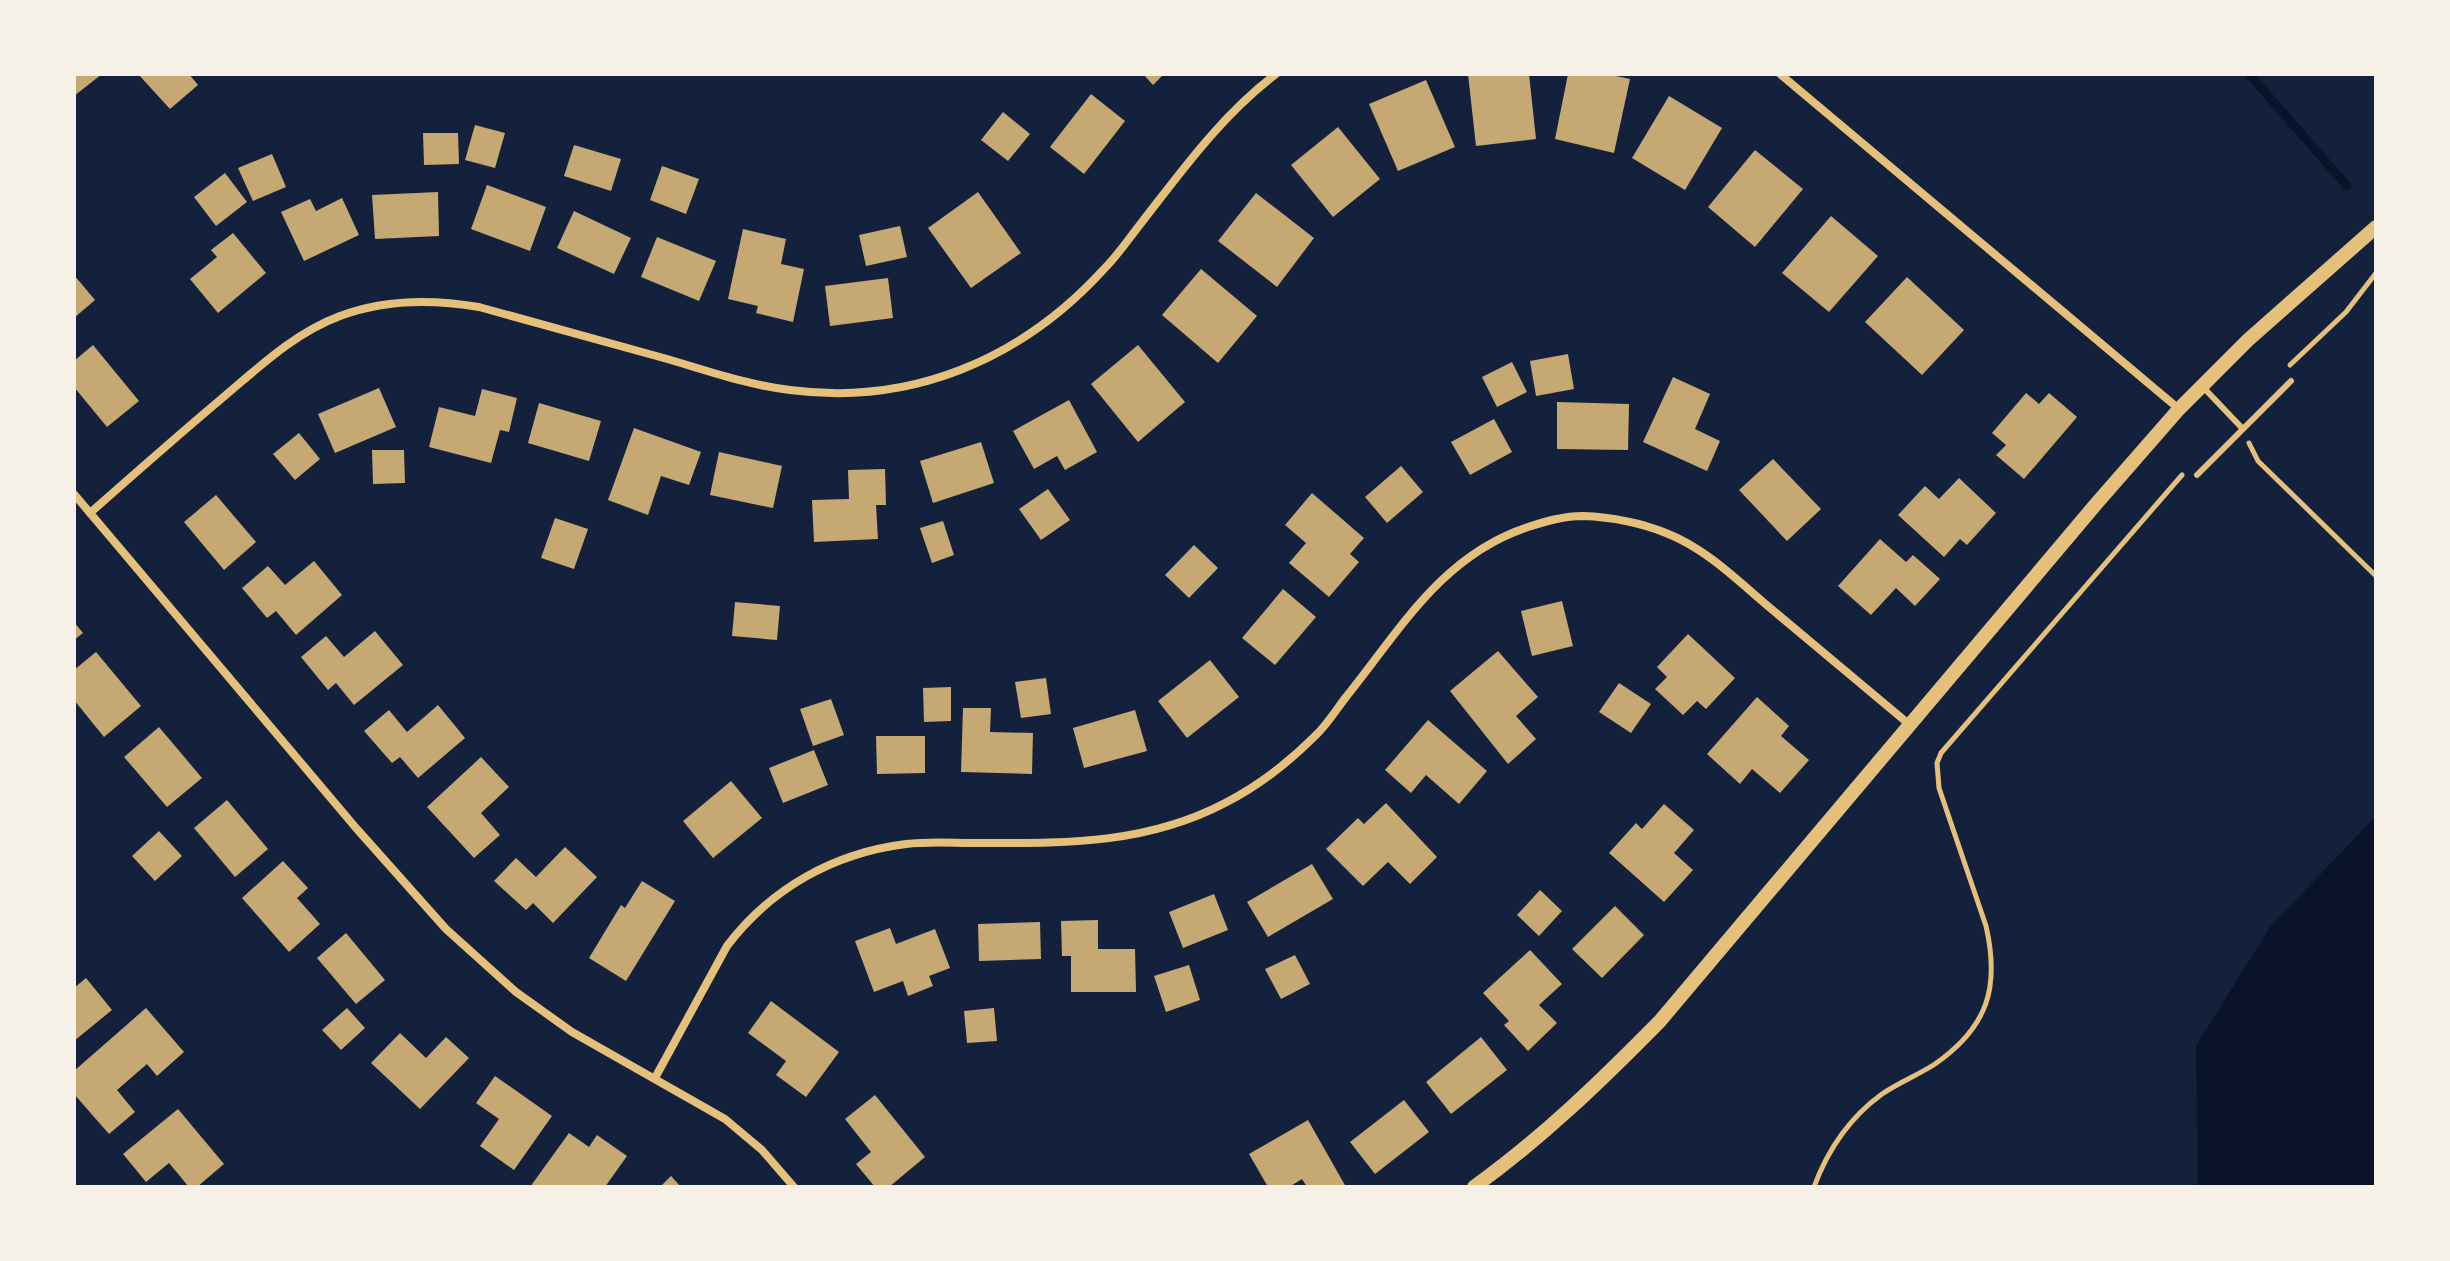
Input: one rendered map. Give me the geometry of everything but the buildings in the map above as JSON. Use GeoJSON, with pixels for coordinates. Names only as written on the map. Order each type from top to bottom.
{"type":"FeatureCollection","features":[{"type":"Feature","properties":{"kind":"street"},"geometry":{"type":"LineString","coordinates":[[90,513],[255,371],[304,333],[339,316],[405,301],[448,302],[479,307],[741,380],[788,390],[835,394],[890,389],[975,366],[1022,341],[1061,313],[1106,268],[1220,125],[1276,74]]}},
{"type":"Feature","properties":{"kind":"street"},"geometry":{"type":"LineString","coordinates":[[1780,74],[2179,409]]}},
{"type":"Feature","properties":{"kind":"street"},"geometry":{"type":"LineString","coordinates":[[1474,1187],[1589,1093],[1660,1021],[2179,409],[2248,340],[2376,227]]}},
{"type":"Feature","properties":{"kind":"street"},"geometry":{"type":"LineString","coordinates":[[74,494],[356,828],[446,929],[516,992],[572,1032],[725,1119],[762,1150],[794,1187]]}},
{"type":"Feature","properties":{"kind":"street"},"geometry":{"type":"LineString","coordinates":[[655,1078],[727,946],[775,895],[808,874],[840,860],[908,844],[1092,841],[1148,833],[1226,803],[1273,773],[1317,734],[1440,579],[1487,544],[1509,533],[1556,518],[1585,516],[1634,522],[1668,533],[1707,555],[1910,725]]}},
{"type":"Feature","properties":{"kind":"lane"},"geometry":{"type":"LineString","coordinates":[[2197,475],[2291,381]]}},
{"type":"Feature","properties":{"kind":"lane"},"geometry":{"type":"LineString","coordinates":[[2202,386],[2242,428]]}},
{"type":"Feature","properties":{"kind":"path"},"geometry":{"type":"LineString","coordinates":[[2289,365],[2346,312],[2376,273]]}},
{"type":"Feature","properties":{"kind":"path"},"geometry":{"type":"LineString","coordinates":[[2242,428],[2258,461],[2376,576]]}},
{"type":"Feature","properties":{"kind":"path"},"geometry":{"type":"LineString","coordinates":[[1814,1187],[1844,1129],[1883,1093],[1934,1064],[1953,1049],[1971,1032],[1984,1011],[1990,993],[1993,972],[1991,949],[1939,788],[1937,763],[1941,753],[2184,472]]}},
{"type":"Feature","properties":{"kind":"water"},"geometry":{"type":"Polygon","coordinates":[[[2376,816],[2375,1187],[2198,1187],[2196,1046],[2270,927],[2376,816]]]}},
{"type":"Feature","properties":{"kind":"waterway"},"geometry":{"type":"LineString","coordinates":[[2249,74],[2347,186]]}}]}
